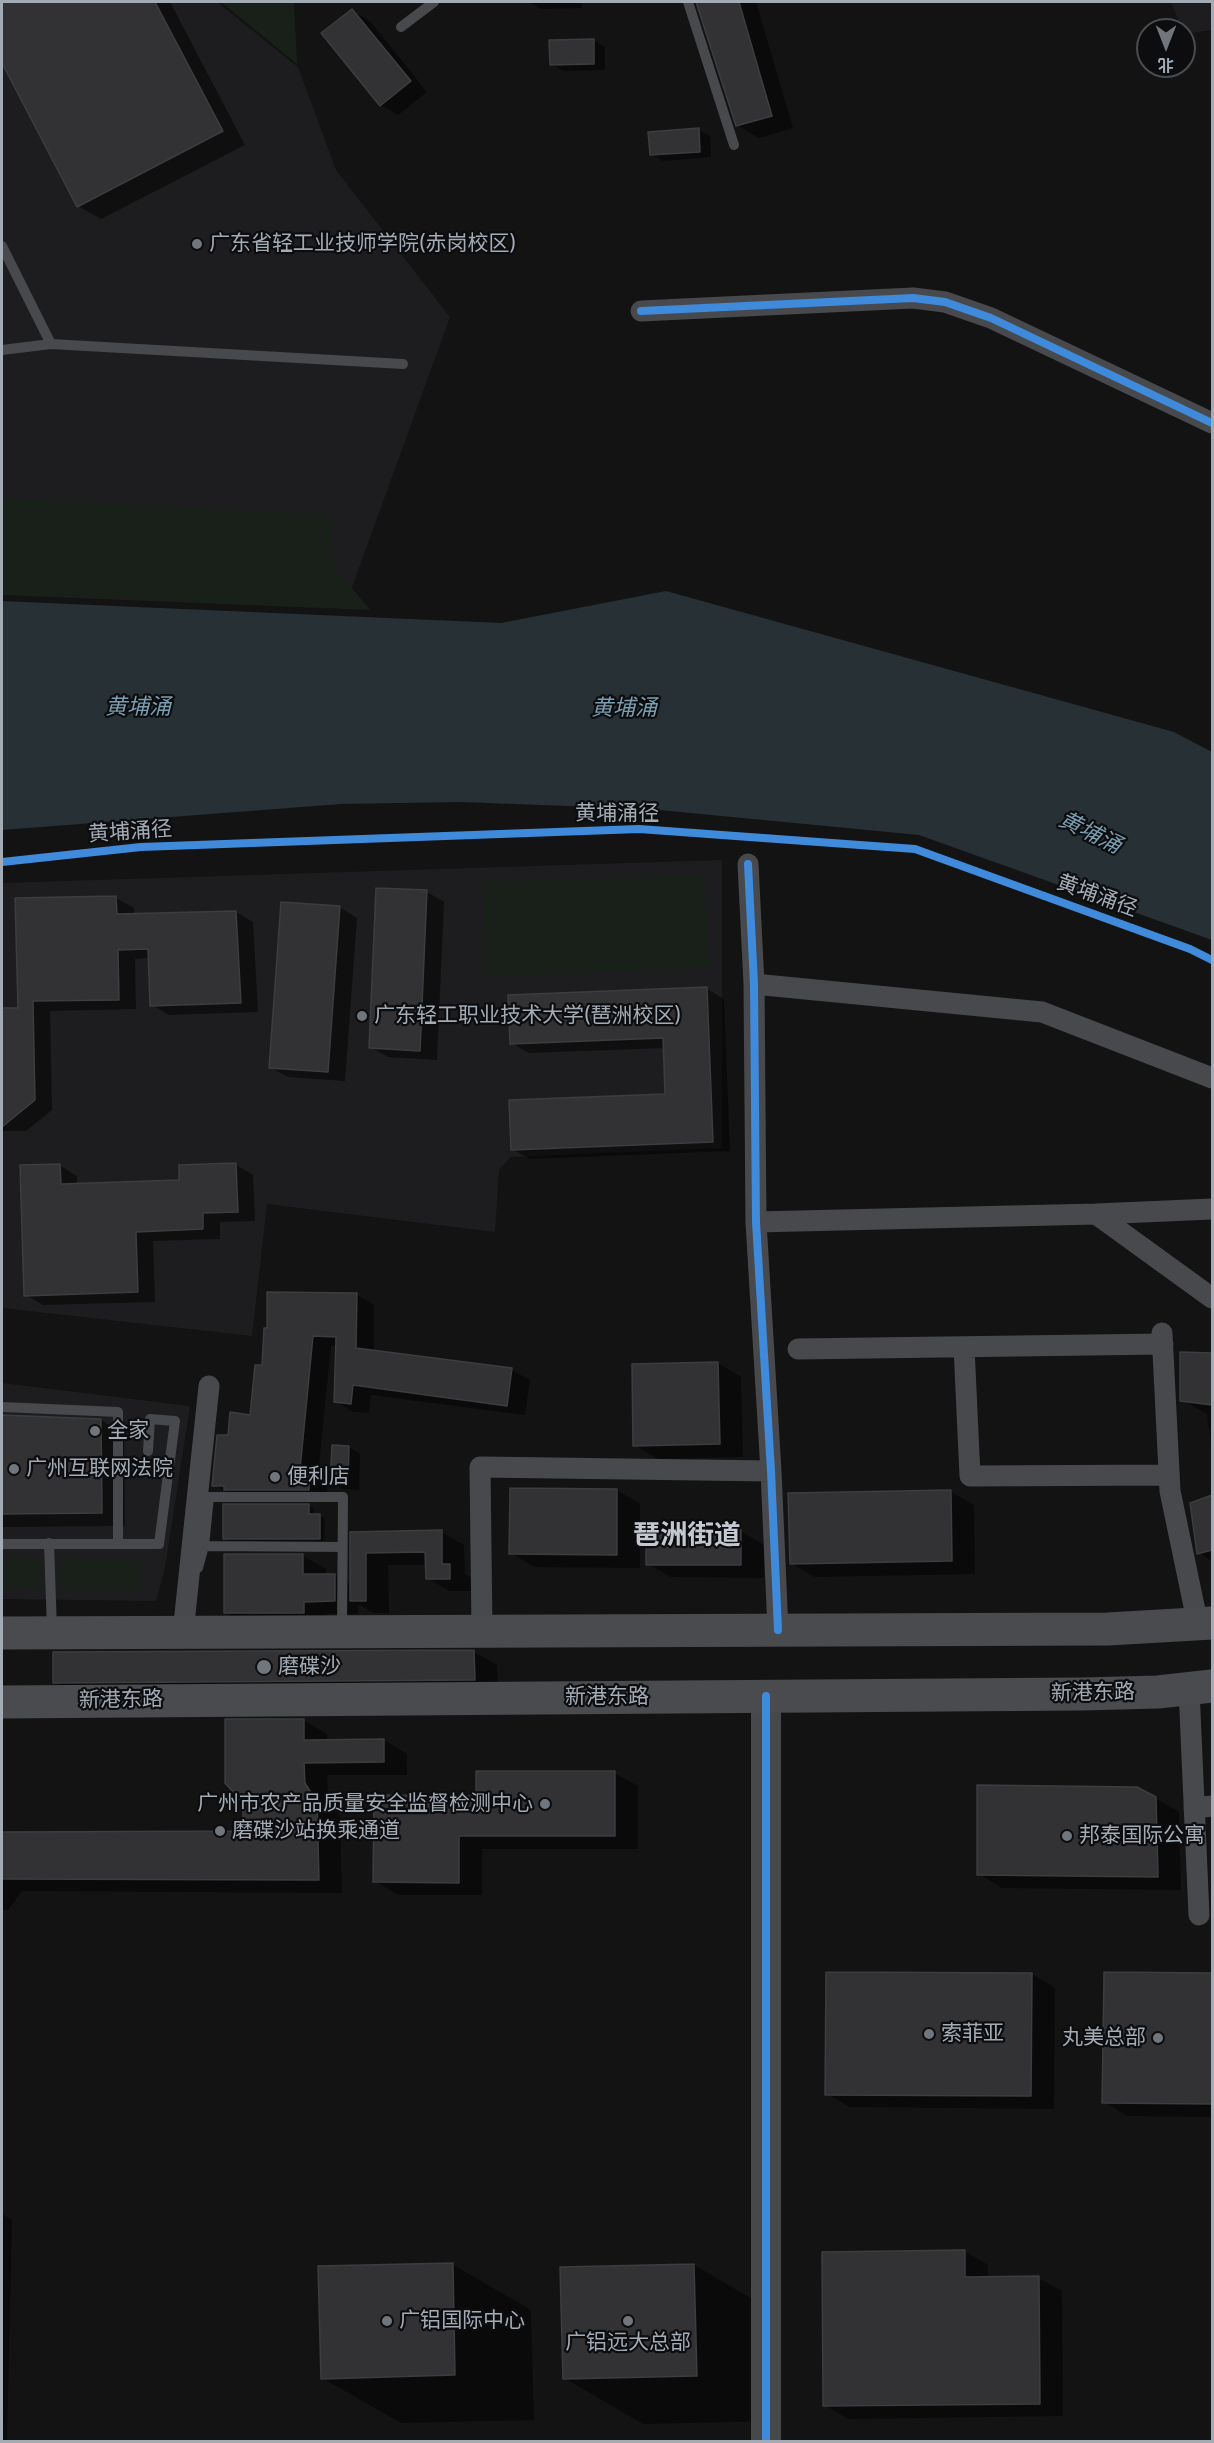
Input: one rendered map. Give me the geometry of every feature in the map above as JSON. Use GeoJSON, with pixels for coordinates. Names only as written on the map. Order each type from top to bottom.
{"type":"FeatureCollection","features":[{"type":"Feature","properties":{"kind":"main road"},"geometry":{"type":"LineString","coordinates":[[2,1633],[52,1633],[184,1622],[342,1632],[1108,1629],[1205,1624]]}},
{"type":"Feature","properties":{"kind":"main road","name":"新港东路"},"geometry":{"type":"LineString","coordinates":[[2,1701],[1100,1694],[1201,1688]]}},
{"type":"Feature","properties":{"kind":"street"},"geometry":{"type":"LineString","coordinates":[[641,311],[913,298],[945,302],[991,318],[1212,423]]}},
{"type":"Feature","properties":{"kind":"street"},"geometry":{"type":"LineString","coordinates":[[748,864],[754,984],[756,1222],[778,1630]]}},
{"type":"Feature","properties":{"kind":"street"},"geometry":{"type":"LineString","coordinates":[[754,984],[1042,1012],[1212,1078]]}},
{"type":"Feature","properties":{"kind":"street"},"geometry":{"type":"LineString","coordinates":[[756,1222],[1212,1209]]}},
{"type":"Feature","properties":{"kind":"street"},"geometry":{"type":"LineString","coordinates":[[1096,1214],[1212,1298]]}},
{"type":"Feature","properties":{"kind":"street"},"geometry":{"type":"LineString","coordinates":[[798,1349],[964,1347],[1163,1339],[1170,1491],[1205,1624]]}},
{"type":"Feature","properties":{"kind":"street"},"geometry":{"type":"LineString","coordinates":[[964,1347],[970,1476],[1169,1475]]}},
{"type":"Feature","properties":{"kind":"street"},"geometry":{"type":"LineString","coordinates":[[184,1622],[209,1386]]}},
{"type":"Feature","properties":{"kind":"street"},"geometry":{"type":"LineString","coordinates":[[482,1631],[480,1467],[771,1471]]}},
{"type":"Feature","properties":{"kind":"street"},"geometry":{"type":"LineString","coordinates":[[1199,1915],[1203,1807],[1201,1688]]}},
{"type":"Feature","properties":{"kind":"street"},"geometry":{"type":"LineString","coordinates":[[765,1696],[765,2442]]}},
{"type":"Feature","properties":{"kind":"lane"},"geometry":{"type":"LineString","coordinates":[[401,27],[434,2]]}},
{"type":"Feature","properties":{"kind":"lane"},"geometry":{"type":"LineString","coordinates":[[688,2],[734,145]]}},
{"type":"Feature","properties":{"kind":"lane"},"geometry":{"type":"LineString","coordinates":[[2,246],[51,344]]}},
{"type":"Feature","properties":{"kind":"lane"},"geometry":{"type":"LineString","coordinates":[[2,350],[51,344],[403,364]]}},
{"type":"Feature","properties":{"kind":"lane"},"geometry":{"type":"LineString","coordinates":[[2,1407],[118,1412],[118,1543]]}},
{"type":"Feature","properties":{"kind":"lane"},"geometry":{"type":"LineString","coordinates":[[2,1544],[159,1544],[175,1421],[150,1419],[148,1451]]}},
{"type":"Feature","properties":{"kind":"lane"},"geometry":{"type":"LineString","coordinates":[[184,1622],[204,1546],[209,1497],[343,1497],[342,1632]]}},
{"type":"Feature","properties":{"kind":"lane"},"geometry":{"type":"LineString","coordinates":[[49,1543],[52,1633]]}},
{"type":"Feature","properties":{"kind":"lane"},"geometry":{"type":"LineString","coordinates":[[204,1546],[342,1547]]}},
{"type":"Feature","properties":{"kind":"shaded area","name":"广东省轻工业技师学院(赤岗校区)"},"geometry":{"type":"Polygon","coordinates":[[[2,2],[217,2],[298,67],[336,170],[450,317],[351,590],[2,580],[2,2]]]}},
{"type":"Feature","properties":{"kind":"shaded area"},"geometry":{"type":"Polygon","coordinates":[[[221,2],[294,2],[297,64],[221,2]]]}},
{"type":"Feature","properties":{"kind":"shaded area"},"geometry":{"type":"Polygon","coordinates":[[[1171,2],[1212,2],[1212,30],[1196,32],[1196,18],[1178,18],[1171,2]]]}},
{"type":"Feature","properties":{"kind":"shaded area"},"geometry":{"type":"Polygon","coordinates":[[[2,498],[334,515],[329,560],[370,610],[2,595],[2,498]]]}},
{"type":"Feature","properties":{"kind":"shaded area","name":"广东轻工职业技术大学(琶洲校区)"},"geometry":{"type":"Polygon","coordinates":[[[722,860],[722,1148],[511,1157],[499,1170],[495,1232],[267,1204],[252,1336],[2,1308],[2,883],[722,860]]]}},
{"type":"Feature","properties":{"kind":"shaded area"},"geometry":{"type":"Polygon","coordinates":[[[705,875],[709,968],[486,976],[483,882],[705,875]]]}},
{"type":"Feature","properties":{"kind":"shaded area"},"geometry":{"type":"Polygon","coordinates":[[[2,1383],[190,1406],[165,1568],[156,1601],[2,1599],[2,1383]]]}},
{"type":"Feature","properties":{"kind":"shaded area"},"geometry":{"type":"Polygon","coordinates":[[[2,1557],[40,1557],[40,1587],[2,1587],[2,1557]]]}},
{"type":"Feature","properties":{"kind":"shaded area"},"geometry":{"type":"Polygon","coordinates":[[[59,1558],[141,1561],[140,1591],[58,1588],[59,1558]]]}},
{"type":"Feature","properties":{"kind":"water","name":"黄埔涌"},"geometry":{"type":"Polygon","coordinates":[[[666,591],[1174,732],[1212,752],[1212,940],[919,835],[649,809],[460,802],[341,804],[2,830],[2,601],[501,623],[666,591]]]}},
{"type":"Feature","properties":{"kind":"building"},"geometry":{"type":"Polygon","coordinates":[[[2,2],[155,2],[223,131],[77,207],[2,63],[2,2]]]}},
{"type":"Feature","properties":{"kind":"building"},"geometry":{"type":"Polygon","coordinates":[[[696,2],[739,2],[772,116],[736,126],[696,2]]]}},
{"type":"Feature","properties":{"kind":"building"},"geometry":{"type":"Polygon","coordinates":[[[352,9],[411,81],[380,106],[321,33],[352,9]]]}},
{"type":"Feature","properties":{"kind":"building"},"geometry":{"type":"Polygon","coordinates":[[[594,39],[594,64],[550,65],[549,40],[594,39]]]}},
{"type":"Feature","properties":{"kind":"building"},"geometry":{"type":"Polygon","coordinates":[[[699,128],[700,152],[650,155],[648,132],[699,128]]]}},
{"type":"Feature","properties":{"kind":"building"},"geometry":{"type":"Polygon","coordinates":[[[376,888],[427,890],[420,1051],[369,1048],[376,888]]]}},
{"type":"Feature","properties":{"kind":"building"},"geometry":{"type":"Polygon","coordinates":[[[116,896],[117,914],[236,911],[241,1003],[150,1006],[148,949],[118,950],[119,1000],[33,1001],[35,1100],[2,1127],[2,1008],[18,1008],[15,898],[116,896]]]}},
{"type":"Feature","properties":{"kind":"building"},"geometry":{"type":"Polygon","coordinates":[[[281,902],[340,906],[328,1072],[269,1068],[281,902]]]}},
{"type":"Feature","properties":{"kind":"building"},"geometry":{"type":"Polygon","coordinates":[[[707,987],[713,1142],[511,1150],[509,1100],[665,1094],[663,1038],[510,1044],[508,995],[707,987]]]}},
{"type":"Feature","properties":{"kind":"building"},"geometry":{"type":"Polygon","coordinates":[[[236,1163],[238,1212],[203,1213],[203,1229],[136,1232],[138,1292],[24,1296],[20,1165],[60,1164],[61,1184],[179,1180],[179,1165],[236,1163]]]}},
{"type":"Feature","properties":{"kind":"building"},"geometry":{"type":"Polygon","coordinates":[[[267,1292],[357,1293],[356,1348],[512,1368],[507,1406],[353,1385],[351,1404],[334,1402],[336,1337],[313,1336],[300,1469],[309,1469],[309,1490],[224,1490],[224,1486],[212,1486],[217,1435],[228,1435],[230,1412],[250,1415],[255,1365],[262,1365],[264,1328],[267,1328],[267,1292]]]}},
{"type":"Feature","properties":{"kind":"building"},"geometry":{"type":"Polygon","coordinates":[[[1180,1352],[1212,1353],[1212,1405],[1180,1401],[1180,1352]]]}},
{"type":"Feature","properties":{"kind":"building"},"geometry":{"type":"Polygon","coordinates":[[[718,1362],[720,1444],[633,1446],[632,1364],[718,1362]]]}},
{"type":"Feature","properties":{"kind":"building"},"geometry":{"type":"Polygon","coordinates":[[[2,1415],[101,1419],[102,1513],[2,1514],[2,1415]]]}},
{"type":"Feature","properties":{"kind":"building"},"geometry":{"type":"Polygon","coordinates":[[[332,1445],[349,1446],[348,1484],[330,1484],[332,1445]]]}},
{"type":"Feature","properties":{"kind":"building"},"geometry":{"type":"Polygon","coordinates":[[[510,1488],[617,1489],[617,1555],[509,1554],[510,1488]]]}},
{"type":"Feature","properties":{"kind":"building"},"geometry":{"type":"Polygon","coordinates":[[[951,1490],[952,1561],[790,1564],[788,1493],[951,1490]]]}},
{"type":"Feature","properties":{"kind":"building"},"geometry":{"type":"Polygon","coordinates":[[[1212,1495],[1212,1550],[1197,1554],[1190,1503],[1212,1495]]]}},
{"type":"Feature","properties":{"kind":"building"},"geometry":{"type":"Polygon","coordinates":[[[223,1504],[309,1504],[309,1514],[320,1514],[320,1539],[223,1539],[223,1504]]]}},
{"type":"Feature","properties":{"kind":"building"},"geometry":{"type":"Polygon","coordinates":[[[646,1529],[741,1530],[741,1565],[646,1565],[646,1529]]]}},
{"type":"Feature","properties":{"kind":"building"},"geometry":{"type":"Polygon","coordinates":[[[442,1530],[442,1564],[450,1564],[450,1579],[426,1579],[425,1552],[366,1553],[366,1601],[350,1601],[350,1532],[442,1530]]]}},
{"type":"Feature","properties":{"kind":"building"},"geometry":{"type":"Polygon","coordinates":[[[224,1554],[303,1554],[303,1574],[335,1574],[335,1601],[304,1602],[304,1613],[224,1613],[224,1554]]]}},
{"type":"Feature","properties":{"kind":"building"},"geometry":{"type":"Polygon","coordinates":[[[474,1650],[475,1680],[53,1683],[53,1652],[474,1650]]]}},
{"type":"Feature","properties":{"kind":"building","name":"磨碟沙站换乘通道"},"geometry":{"type":"Polygon","coordinates":[[[225,1719],[304,1719],[304,1740],[384,1739],[384,1762],[304,1763],[305,1783],[317,1802],[319,1880],[2,1879],[2,1832],[243,1831],[243,1803],[225,1783],[225,1719]]]}},
{"type":"Feature","properties":{"kind":"building"},"geometry":{"type":"Polygon","coordinates":[[[476,1771],[615,1771],[615,1836],[459,1836],[459,1883],[373,1882],[374,1795],[476,1796],[476,1771]]]}},
{"type":"Feature","properties":{"kind":"building","name":"邦泰国际公寓"},"geometry":{"type":"Polygon","coordinates":[[[977,1785],[1137,1787],[1156,1797],[1158,1877],[977,1875],[977,1785]]]}},
{"type":"Feature","properties":{"kind":"building","name":"索菲亚"},"geometry":{"type":"Polygon","coordinates":[[[826,1972],[1032,1973],[1031,2096],[825,2095],[826,1972]]]}},
{"type":"Feature","properties":{"kind":"building","name":"丸美总部"},"geometry":{"type":"Polygon","coordinates":[[[1104,1972],[1212,1973],[1212,2104],[1102,2103],[1104,1972]]]}},
{"type":"Feature","properties":{"kind":"building"},"geometry":{"type":"Polygon","coordinates":[[[965,2250],[965,2277],[1039,2276],[1040,2404],[823,2406],[822,2252],[965,2250]]]}},
{"type":"Feature","properties":{"kind":"building","name":"广铝国际中心"},"geometry":{"type":"Polygon","coordinates":[[[453,2263],[455,2375],[321,2379],[318,2266],[453,2263]]]}},
{"type":"Feature","properties":{"kind":"building","name":"广铝远大总部"},"geometry":{"type":"Polygon","coordinates":[[[694,2264],[697,2376],[563,2379],[560,2267],[694,2264]]]}},
{"type":"Feature","properties":{"kind":"cycle path"},"geometry":{"type":"LineString","coordinates":[[641,311],[913,298],[945,302],[991,318],[1212,423]]}},
{"type":"Feature","properties":{"kind":"cycle path","name":"黄埔涌径"},"geometry":{"type":"LineString","coordinates":[[2,862],[141,847],[639,829],[915,849],[1190,949],[1212,960]]}},
{"type":"Feature","properties":{"kind":"cycle path"},"geometry":{"type":"LineString","coordinates":[[748,864],[754,984],[756,1222],[778,1630]]}},
{"type":"Feature","properties":{"kind":"cycle path"},"geometry":{"type":"LineString","coordinates":[[766,1696],[766,2442]]}},
{"type":"Feature","properties":{"kind":"place","name":"广东省轻工业技师学院(赤岗校区)"},"geometry":{"type":"Point","coordinates":[197,244]}},
{"type":"Feature","properties":{"kind":"place","name":"广东轻工职业技术大学(琶洲校区)"},"geometry":{"type":"Point","coordinates":[362,1016]}},
{"type":"Feature","properties":{"kind":"place","name":"全家"},"geometry":{"type":"Point","coordinates":[95,1431]}},
{"type":"Feature","properties":{"kind":"place","name":"广州互联网法院"},"geometry":{"type":"Point","coordinates":[14,1469]}},
{"type":"Feature","properties":{"kind":"place","name":"便利店"},"geometry":{"type":"Point","coordinates":[275,1477]}},
{"type":"Feature","properties":{"kind":"place","name":"磨碟沙"},"geometry":{"type":"Point","coordinates":[264,1667]}},
{"type":"Feature","properties":{"kind":"place","name":"广州市农产品质量安全监督检测中心"},"geometry":{"type":"Point","coordinates":[545,1804]}},
{"type":"Feature","properties":{"kind":"place","name":"磨碟沙站换乘通道"},"geometry":{"type":"Point","coordinates":[220,1831]}},
{"type":"Feature","properties":{"kind":"place","name":"邦泰国际公寓"},"geometry":{"type":"Point","coordinates":[1067,1836]}},
{"type":"Feature","properties":{"kind":"place","name":"索菲亚"},"geometry":{"type":"Point","coordinates":[929,2034]}},
{"type":"Feature","properties":{"kind":"place","name":"丸美总部"},"geometry":{"type":"Point","coordinates":[1158,2038]}},
{"type":"Feature","properties":{"kind":"place","name":"广铝国际中心"},"geometry":{"type":"Point","coordinates":[387,2321]}},
{"type":"Feature","properties":{"kind":"place","name":"广铝远大总部"},"geometry":{"type":"Point","coordinates":[628,2321]}},
{"type":"Feature","properties":{"kind":"district","name":"琶洲街道"},"geometry":{"type":"Point","coordinates":[687,1536]}}]}
